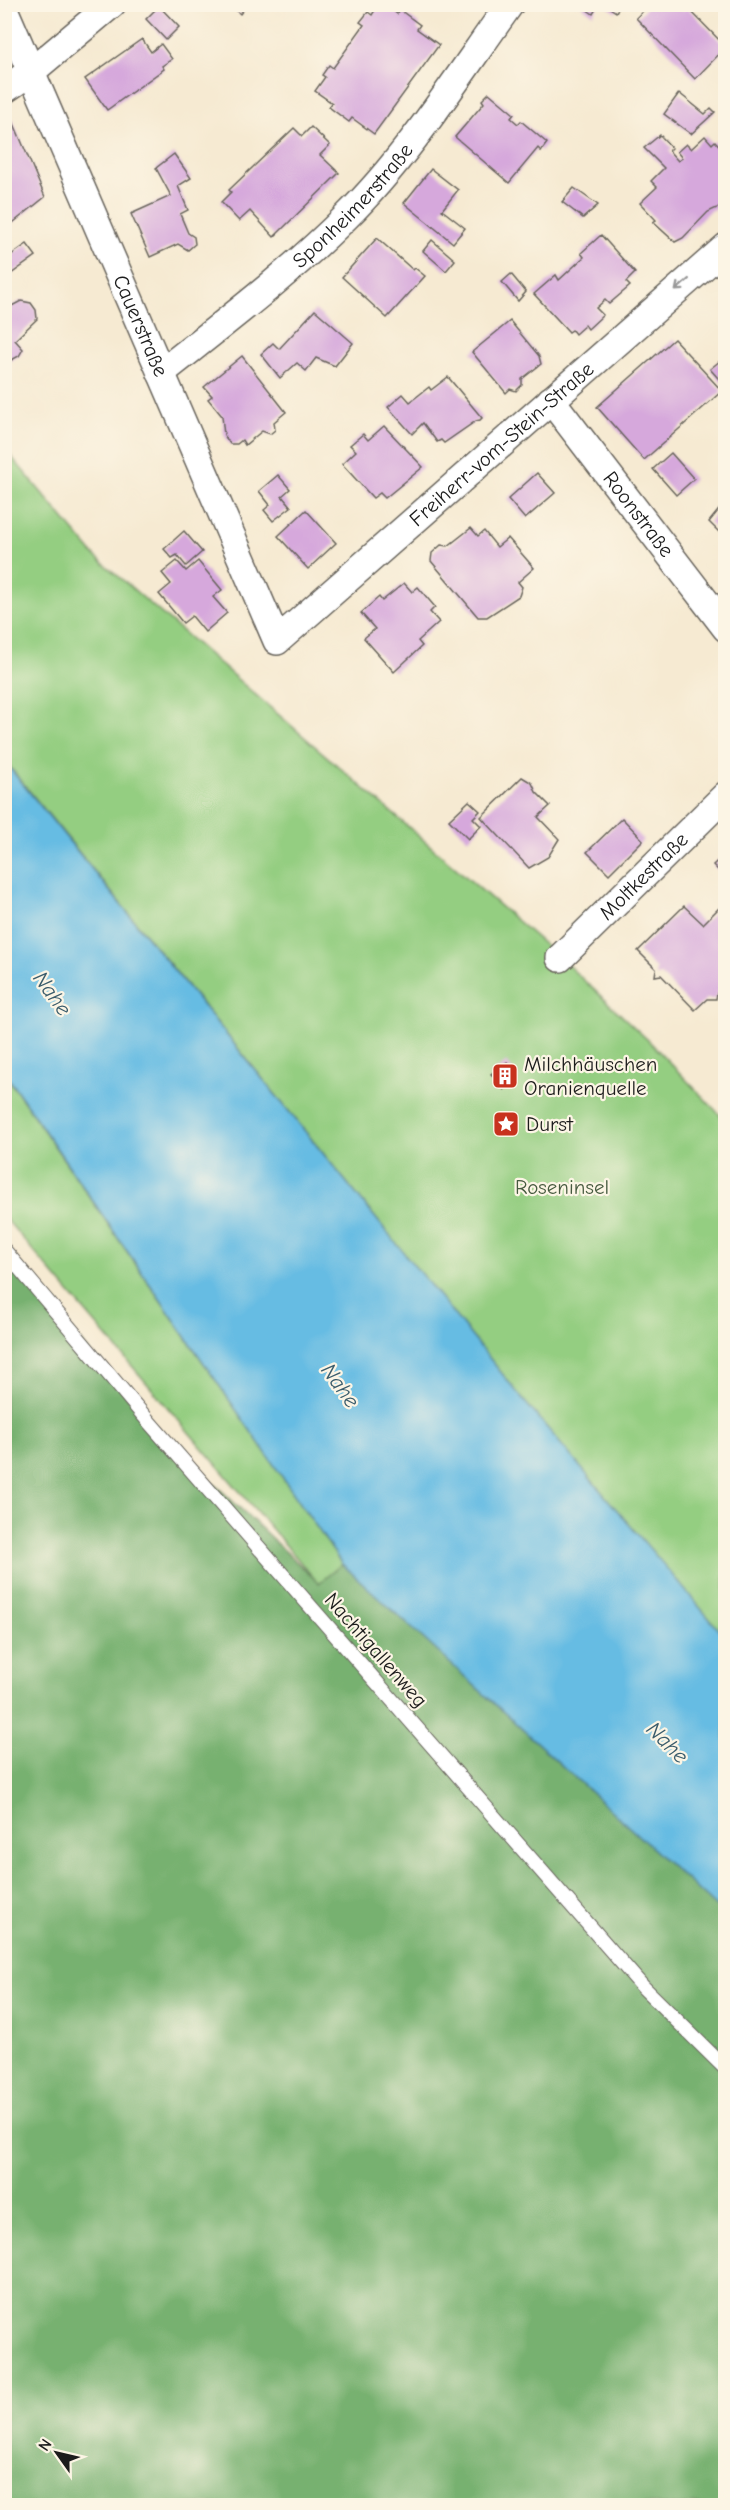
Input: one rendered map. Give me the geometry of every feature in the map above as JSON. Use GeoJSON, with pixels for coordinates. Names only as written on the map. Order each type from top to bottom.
{"type":"FeatureCollection","features":[{"type":"Feature","properties":{"kind":"street"},"geometry":{"type":"LineString","coordinates":[[4,90],[32,71],[112,4]]}},
{"type":"Feature","properties":{"kind":"street","name":"Sponheimerstraße"},"geometry":{"type":"LineString","coordinates":[[161,373],[288,271],[347,216],[394,162],[510,4]]}},
{"type":"Feature","properties":{"kind":"street","name":"Cauerstraße"},"geometry":{"type":"LineString","coordinates":[[4,9],[277,641]]}},
{"type":"Feature","properties":{"kind":"street","name":"Freiherr-vom-Stein-Straße"},"geometry":{"type":"LineString","coordinates":[[277,641],[726,246]]}},
{"type":"Feature","properties":{"kind":"street","name":"Roonstraße"},"geometry":{"type":"LineString","coordinates":[[551,400],[726,628]]}},
{"type":"Feature","properties":{"kind":"street","name":"Moltkestraße"},"geometry":{"type":"LineString","coordinates":[[560,958],[726,795]]}},
{"type":"Feature","properties":{"kind":"lane","name":"Nachtigallenweg"},"geometry":{"type":"LineString","coordinates":[[4,1250],[150,1423],[643,1987],[726,2069]]}},
{"type":"Feature","properties":{"kind":"green space","name":"Roseninsel"},"geometry":{"type":"Polygon","coordinates":[[[4,448],[95,556],[560,958],[648,1040],[725,1120],[725,1637],[525,1402],[5,761],[4,448]]]}},
{"type":"Feature","properties":{"kind":"green space"},"geometry":{"type":"Polygon","coordinates":[[[4,1073],[342,1564],[319,1584],[5,1218],[4,1073]]]}},
{"type":"Feature","properties":{"kind":"green space"},"geometry":{"type":"Polygon","coordinates":[[[4,1253],[150,1423],[319,1583],[342,1564],[725,1915],[725,2505],[5,2505],[4,1253]]]}},
{"type":"Feature","properties":{"kind":"water","name":"Nahe"},"geometry":{"type":"Polygon","coordinates":[[[4,761],[525,1402],[725,1637],[725,1915],[342,1564],[5,1073],[4,761]]]}},
{"type":"Feature","properties":{"kind":"building"},"geometry":{"type":"Polygon","coordinates":[[[230,4],[248,4],[240,14],[230,4]]]}},
{"type":"Feature","properties":{"kind":"building"},"geometry":{"type":"Polygon","coordinates":[[[379,4],[384,4],[397,14],[400,10],[420,25],[417,29],[439,45],[374,134],[352,118],[349,122],[329,107],[332,103],[315,91],[325,77],[322,75],[329,65],[333,68],[364,25],[360,22],[368,12],[372,15],[379,4]]]}},
{"type":"Feature","properties":{"kind":"building"},"geometry":{"type":"Polygon","coordinates":[[[455,4],[472,4],[466,13],[455,4]]]}},
{"type":"Feature","properties":{"kind":"building"},"geometry":{"type":"Polygon","coordinates":[[[579,4],[599,4],[593,14],[579,4]]]}},
{"type":"Feature","properties":{"kind":"building"},"geometry":{"type":"Polygon","coordinates":[[[604,4],[621,4],[616,12],[604,4]]]}},
{"type":"Feature","properties":{"kind":"building"},"geometry":{"type":"Polygon","coordinates":[[[650,4],[676,4],[683,11],[687,7],[726,47],[695,79],[636,18],[650,4]]]}},
{"type":"Feature","properties":{"kind":"building"},"geometry":{"type":"Polygon","coordinates":[[[159,6],[179,27],[166,40],[146,19],[159,6]]]}},
{"type":"Feature","properties":{"kind":"building"},"geometry":{"type":"Polygon","coordinates":[[[142,39],[151,52],[161,44],[172,59],[162,66],[164,69],[107,110],[85,79],[142,39]]]}},
{"type":"Feature","properties":{"kind":"building"},"geometry":{"type":"Polygon","coordinates":[[[489,93],[514,114],[511,118],[518,124],[521,121],[547,143],[541,151],[538,148],[509,183],[455,137],[484,103],[482,100],[489,93]]]}},
{"type":"Feature","properties":{"kind":"building"},"geometry":{"type":"Polygon","coordinates":[[[679,93],[705,114],[711,108],[715,112],[691,134],[664,114],[679,93]]]}},
{"type":"Feature","properties":{"kind":"building"},"geometry":{"type":"Polygon","coordinates":[[[12,119],[45,197],[4,230],[4,124],[12,119]]]}},
{"type":"Feature","properties":{"kind":"building"},"geometry":{"type":"Polygon","coordinates":[[[311,127],[330,145],[320,155],[339,173],[274,237],[250,211],[239,221],[221,202],[231,192],[229,190],[294,128],[302,136],[311,127]]]}},
{"type":"Feature","properties":{"kind":"building"},"geometry":{"type":"Polygon","coordinates":[[[660,135],[672,148],[669,151],[678,161],[682,158],[677,152],[686,144],[691,149],[705,136],[712,144],[715,141],[726,153],[726,197],[719,207],[708,212],[683,238],[675,242],[653,222],[656,220],[640,203],[657,187],[651,181],[664,168],[644,148],[660,135]]]}},
{"type":"Feature","properties":{"kind":"building"},"geometry":{"type":"Polygon","coordinates":[[[174,154],[191,178],[178,186],[188,210],[180,214],[188,233],[194,237],[195,244],[188,250],[178,244],[150,257],[131,214],[171,196],[156,168],[174,154]]]}},
{"type":"Feature","properties":{"kind":"building"},"geometry":{"type":"Polygon","coordinates":[[[431,169],[458,190],[442,210],[465,228],[453,243],[404,203],[431,169]]]}},
{"type":"Feature","properties":{"kind":"building"},"geometry":{"type":"Polygon","coordinates":[[[574,188],[598,205],[583,218],[562,202],[574,188]]]}},
{"type":"Feature","properties":{"kind":"building"},"geometry":{"type":"Polygon","coordinates":[[[601,235],[635,273],[626,282],[630,286],[609,304],[605,300],[596,308],[603,315],[588,329],[585,325],[575,334],[572,330],[569,332],[534,294],[556,275],[559,280],[584,257],[581,253],[601,235]]]}},
{"type":"Feature","properties":{"kind":"building"},"geometry":{"type":"Polygon","coordinates":[[[377,238],[413,270],[415,268],[425,276],[387,318],[342,277],[377,238]]]}},
{"type":"Feature","properties":{"kind":"building"},"geometry":{"type":"Polygon","coordinates":[[[432,240],[455,260],[446,271],[423,251],[432,240]]]}},
{"type":"Feature","properties":{"kind":"building"},"geometry":{"type":"Polygon","coordinates":[[[27,244],[36,256],[4,279],[4,260],[27,244]]]}},
{"type":"Feature","properties":{"kind":"building"},"geometry":{"type":"Polygon","coordinates":[[[511,274],[526,292],[518,301],[502,282],[511,274]]]}},
{"type":"Feature","properties":{"kind":"building"},"geometry":{"type":"Polygon","coordinates":[[[21,301],[31,303],[36,310],[37,319],[15,340],[23,349],[19,356],[4,364],[4,310],[21,301]]]}},
{"type":"Feature","properties":{"kind":"building"},"geometry":{"type":"Polygon","coordinates":[[[315,310],[353,343],[335,366],[316,358],[306,371],[297,363],[280,378],[261,354],[273,343],[279,349],[315,310]]]}},
{"type":"Feature","properties":{"kind":"building"},"geometry":{"type":"Polygon","coordinates":[[[510,321],[539,356],[541,364],[522,379],[522,385],[516,391],[510,389],[506,393],[472,352],[510,321]]]}},
{"type":"Feature","properties":{"kind":"building"},"geometry":{"type":"Polygon","coordinates":[[[674,339],[722,391],[644,460],[597,407],[674,339]]]}},
{"type":"Feature","properties":{"kind":"building"},"geometry":{"type":"Polygon","coordinates":[[[242,356],[286,412],[274,422],[275,430],[270,434],[262,431],[245,445],[242,440],[237,444],[230,444],[224,435],[222,416],[208,399],[212,396],[204,387],[242,356]]]}},
{"type":"Feature","properties":{"kind":"building"},"geometry":{"type":"Polygon","coordinates":[[[726,356],[726,387],[710,369],[726,356]]]}},
{"type":"Feature","properties":{"kind":"building"},"geometry":{"type":"Polygon","coordinates":[[[448,377],[482,418],[444,443],[441,440],[437,442],[423,423],[412,434],[388,407],[403,394],[410,402],[429,387],[431,390],[448,377]]]}},
{"type":"Feature","properties":{"kind":"building"},"geometry":{"type":"Polygon","coordinates":[[[384,426],[423,467],[385,498],[380,493],[373,498],[342,464],[356,451],[350,445],[363,434],[368,440],[384,426]]]}},
{"type":"Feature","properties":{"kind":"building"},"geometry":{"type":"Polygon","coordinates":[[[671,453],[694,479],[676,495],[653,469],[671,453]]]}},
{"type":"Feature","properties":{"kind":"building"},"geometry":{"type":"Polygon","coordinates":[[[537,473],[555,493],[525,519],[508,499],[537,473]]]}},
{"type":"Feature","properties":{"kind":"building"},"geometry":{"type":"Polygon","coordinates":[[[278,475],[290,489],[282,496],[291,507],[273,521],[264,510],[270,505],[259,491],[278,475]]]}},
{"type":"Feature","properties":{"kind":"building"},"geometry":{"type":"Polygon","coordinates":[[[726,501],[726,539],[709,522],[726,501]]]}},
{"type":"Feature","properties":{"kind":"building"},"geometry":{"type":"Polygon","coordinates":[[[306,510],[336,543],[308,569],[278,536],[306,510]]]}},
{"type":"Feature","properties":{"kind":"building"},"geometry":{"type":"Polygon","coordinates":[[[471,528],[478,536],[484,531],[497,547],[508,538],[534,568],[518,582],[522,587],[519,596],[487,617],[478,617],[431,561],[432,553],[441,545],[448,546],[471,528]]]}},
{"type":"Feature","properties":{"kind":"building"},"geometry":{"type":"Polygon","coordinates":[[[184,531],[202,552],[186,566],[177,555],[172,558],[164,549],[184,531]]]}},
{"type":"Feature","properties":{"kind":"building"},"geometry":{"type":"Polygon","coordinates":[[[177,561],[186,571],[198,561],[222,590],[213,597],[227,613],[205,632],[192,616],[183,623],[159,594],[171,584],[162,573],[177,561]]]}},
{"type":"Feature","properties":{"kind":"building"},"geometry":{"type":"Polygon","coordinates":[[[404,583],[412,592],[418,587],[435,607],[430,612],[439,622],[418,641],[422,646],[394,672],[364,638],[375,629],[361,613],[379,597],[382,601],[404,583]]]}},
{"type":"Feature","properties":{"kind":"building"},"geometry":{"type":"Polygon","coordinates":[[[522,777],[532,783],[536,792],[550,806],[538,817],[559,839],[548,857],[529,868],[481,817],[522,777]]]}},
{"type":"Feature","properties":{"kind":"building"},"geometry":{"type":"Polygon","coordinates":[[[469,801],[480,811],[473,818],[481,826],[468,839],[449,820],[469,801]]]}},
{"type":"Feature","properties":{"kind":"building"},"geometry":{"type":"Polygon","coordinates":[[[622,818],[643,840],[609,874],[587,852],[622,818]]]}},
{"type":"Feature","properties":{"kind":"building"},"geometry":{"type":"Polygon","coordinates":[[[726,853],[726,878],[713,865],[726,853]]]}},
{"type":"Feature","properties":{"kind":"building"},"geometry":{"type":"Polygon","coordinates":[[[726,901],[726,939],[721,943],[726,948],[726,984],[717,993],[716,999],[707,999],[695,1010],[661,975],[655,976],[656,969],[638,951],[684,906],[703,924],[726,901]]]}},
{"type":"Feature","properties":{"kind":"building","name":"Milchhäuschen Oranienquelle"},"geometry":{"type":"Polygon","coordinates":[[[507,1062],[519,1078],[504,1090],[491,1074],[507,1062]]]}},
{"type":"Feature","properties":{"kind":"place","name":"Milchhäuschen Oranienquelle"},"geometry":{"type":"Point","coordinates":[505,1076]}},
{"type":"Feature","properties":{"kind":"place","name":"Durst"},"geometry":{"type":"Point","coordinates":[506,1124]}}]}
